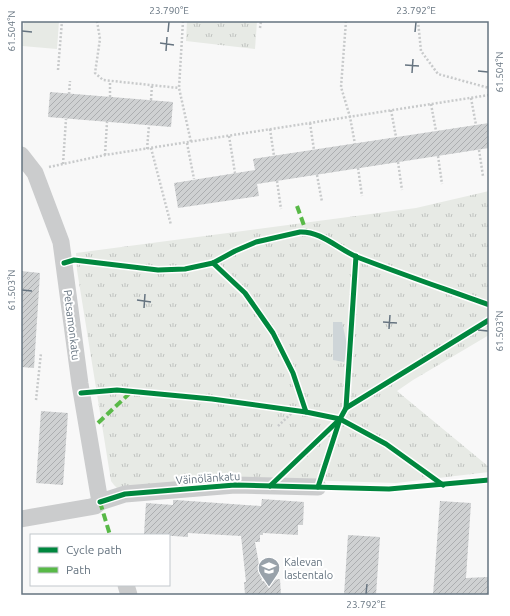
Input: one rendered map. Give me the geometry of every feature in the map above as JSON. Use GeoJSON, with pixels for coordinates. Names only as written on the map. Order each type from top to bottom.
{"type":"FeatureCollection","features":[{"type":"Feature","properties":{"kind":"street","name":"Petsamonkatu"},"geometry":{"type":"LineString","coordinates":[[21,156],[35,173],[61,242],[80,384],[100,502]]}},
{"type":"Feature","properties":{"kind":"street","name":"Väinölänkatu"},"geometry":{"type":"LineString","coordinates":[[21,519],[95,506],[100,502],[125,494],[235,485],[318,487]]}},
{"type":"Feature","properties":{"kind":"path"},"geometry":{"type":"LineString","coordinates":[[58,70],[62,21]]}},
{"type":"Feature","properties":{"kind":"path"},"geometry":{"type":"LineString","coordinates":[[97,21],[100,39],[94,73],[103,80],[179,88]]}},
{"type":"Feature","properties":{"kind":"path"},"geometry":{"type":"LineString","coordinates":[[183,21],[179,88],[190,142]]}},
{"type":"Feature","properties":{"kind":"path"},"geometry":{"type":"LineString","coordinates":[[260,28],[261,21]]}},
{"type":"Feature","properties":{"kind":"path"},"geometry":{"type":"LineString","coordinates":[[346,21],[341,87],[350,117],[355,144]]}},
{"type":"Feature","properties":{"kind":"path"},"geometry":{"type":"LineString","coordinates":[[418,21],[421,50],[438,74],[489,88]]}},
{"type":"Feature","properties":{"kind":"path"},"geometry":{"type":"LineString","coordinates":[[110,80],[110,97]]}},
{"type":"Feature","properties":{"kind":"path"},"geometry":{"type":"LineString","coordinates":[[69,94],[70,81]]}},
{"type":"Feature","properties":{"kind":"path"},"geometry":{"type":"LineString","coordinates":[[152,85],[152,100]]}},
{"type":"Feature","properties":{"kind":"path"},"geometry":{"type":"LineString","coordinates":[[48,167],[105,155],[489,95]]}},
{"type":"Feature","properties":{"kind":"path"},"geometry":{"type":"LineString","coordinates":[[471,98],[476,125]]}},
{"type":"Feature","properties":{"kind":"path"},"geometry":{"type":"LineString","coordinates":[[431,104],[436,131]]}},
{"type":"Feature","properties":{"kind":"path"},"geometry":{"type":"LineString","coordinates":[[390,110],[396,137]]}},
{"type":"Feature","properties":{"kind":"path"},"geometry":{"type":"LineString","coordinates":[[63,164],[66,119]]}},
{"type":"Feature","properties":{"kind":"path"},"geometry":{"type":"LineString","coordinates":[[105,155],[107,122]]}},
{"type":"Feature","properties":{"kind":"path"},"geometry":{"type":"LineString","coordinates":[[310,123],[314,150]]}},
{"type":"Feature","properties":{"kind":"path"},"geometry":{"type":"LineString","coordinates":[[147,149],[149,125]]}},
{"type":"Feature","properties":{"kind":"path"},"geometry":{"type":"LineString","coordinates":[[270,130],[274,156]]}},
{"type":"Feature","properties":{"kind":"path"},"geometry":{"type":"LineString","coordinates":[[229,136],[235,173]]}},
{"type":"Feature","properties":{"kind":"path"},"geometry":{"type":"LineString","coordinates":[[187,143],[194,180]]}},
{"type":"Feature","properties":{"kind":"path"},"geometry":{"type":"LineString","coordinates":[[151,148],[171,225]]}},
{"type":"Feature","properties":{"kind":"path"},"geometry":{"type":"LineString","coordinates":[[479,150],[483,176]]}},
{"type":"Feature","properties":{"kind":"path"},"geometry":{"type":"LineString","coordinates":[[438,156],[442,184]]}},
{"type":"Feature","properties":{"kind":"path"},"geometry":{"type":"LineString","coordinates":[[398,162],[402,190]]}},
{"type":"Feature","properties":{"kind":"path"},"geometry":{"type":"LineString","coordinates":[[358,168],[362,196]]}},
{"type":"Feature","properties":{"kind":"path"},"geometry":{"type":"LineString","coordinates":[[317,175],[322,202]]}},
{"type":"Feature","properties":{"kind":"path"},"geometry":{"type":"LineString","coordinates":[[277,181],[281,209]]}},
{"type":"Feature","properties":{"kind":"path"},"geometry":{"type":"LineString","coordinates":[[36,400],[41,353]]}},
{"type":"Feature","properties":{"kind":"path"},"geometry":{"type":"LineString","coordinates":[[287,409],[297,411]]}},
{"type":"Feature","properties":{"kind":"path"},"geometry":{"type":"LineString","coordinates":[[278,426],[297,411]]}},
{"type":"Feature","properties":{"kind":"green space"},"geometry":{"type":"Polygon","coordinates":[[[24,21],[59,21],[57,49],[22,46],[24,21]]]}},
{"type":"Feature","properties":{"kind":"green space"},"geometry":{"type":"Polygon","coordinates":[[[187,21],[257,21],[255,49],[186,41],[187,21]]]}},
{"type":"Feature","properties":{"kind":"green space"},"geometry":{"type":"Polygon","coordinates":[[[489,191],[489,335],[397,391],[489,467],[489,472],[396,483],[236,478],[118,489],[114,485],[111,481],[77,270],[76,253],[416,208],[489,191]]]}},
{"type":"Feature","properties":{"kind":"shaded area"},"geometry":{"type":"Polygon","coordinates":[[[333,322],[342,322],[348,349],[344,362],[333,360],[333,322]]]}},
{"type":"Feature","properties":{"kind":"building"},"geometry":{"type":"Polygon","coordinates":[[[50,92],[173,102],[171,127],[48,117],[50,92]]]}},
{"type":"Feature","properties":{"kind":"building"},"geometry":{"type":"Polygon","coordinates":[[[489,123],[489,148],[257,184],[259,196],[178,208],[174,183],[255,170],[253,159],[489,123]]]}},
{"type":"Feature","properties":{"kind":"building"},"geometry":{"type":"Polygon","coordinates":[[[21,271],[40,273],[34,368],[21,367],[21,271]]]}},
{"type":"Feature","properties":{"kind":"building"},"geometry":{"type":"Polygon","coordinates":[[[41,411],[68,413],[63,485],[36,483],[41,411]]]}},
{"type":"Feature","properties":{"kind":"building"},"geometry":{"type":"Polygon","coordinates":[[[262,499],[304,502],[303,525],[298,525],[298,535],[263,533],[263,535],[260,535],[260,542],[255,542],[262,581],[280,579],[281,595],[245,595],[244,582],[246,582],[241,536],[188,533],[188,537],[170,536],[170,534],[144,534],[146,503],[173,505],[173,500],[176,500],[261,506],[262,499]]]}},
{"type":"Feature","properties":{"kind":"building"},"geometry":{"type":"Polygon","coordinates":[[[440,501],[471,503],[466,578],[488,577],[489,595],[433,595],[440,501]]]}},
{"type":"Feature","properties":{"kind":"building"},"geometry":{"type":"Polygon","coordinates":[[[348,535],[380,537],[376,595],[344,595],[348,535]]]}},
{"type":"Feature","properties":{"kind":"marked path"},"geometry":{"type":"LineString","coordinates":[[297,206],[306,231]]}},
{"type":"Feature","properties":{"kind":"marked path"},"geometry":{"type":"LineString","coordinates":[[98,423],[131,392]]}},
{"type":"Feature","properties":{"kind":"marked path"},"geometry":{"type":"LineString","coordinates":[[100,502],[110,534]]}},
{"type":"Feature","properties":{"kind":"cycle path"},"geometry":{"type":"LineString","coordinates":[[64,263],[74,260],[158,270],[185,269],[213,263],[256,242],[300,232],[308,232],[322,237],[357,257],[489,305]]}},
{"type":"Feature","properties":{"kind":"cycle path"},"geometry":{"type":"LineString","coordinates":[[346,408],[356,256]]}},
{"type":"Feature","properties":{"kind":"cycle path"},"geometry":{"type":"LineString","coordinates":[[213,263],[245,293],[273,333],[293,373],[306,412]]}},
{"type":"Feature","properties":{"kind":"cycle path"},"geometry":{"type":"LineString","coordinates":[[318,487],[340,419],[346,408],[489,320]]}},
{"type":"Feature","properties":{"kind":"cycle path"},"geometry":{"type":"LineString","coordinates":[[81,393],[117,390],[212,399],[306,412],[340,419],[386,444],[443,485]]}},
{"type":"Feature","properties":{"kind":"cycle path"},"geometry":{"type":"LineString","coordinates":[[270,486],[339,420]]}},
{"type":"Feature","properties":{"kind":"cycle path"},"geometry":{"type":"LineString","coordinates":[[100,502],[125,494],[235,485],[389,489],[489,480]]}},
{"type":"Feature","properties":{"kind":"place","name":"Kalevan lastentalo"},"geometry":{"type":"Point","coordinates":[269,588]}}]}
